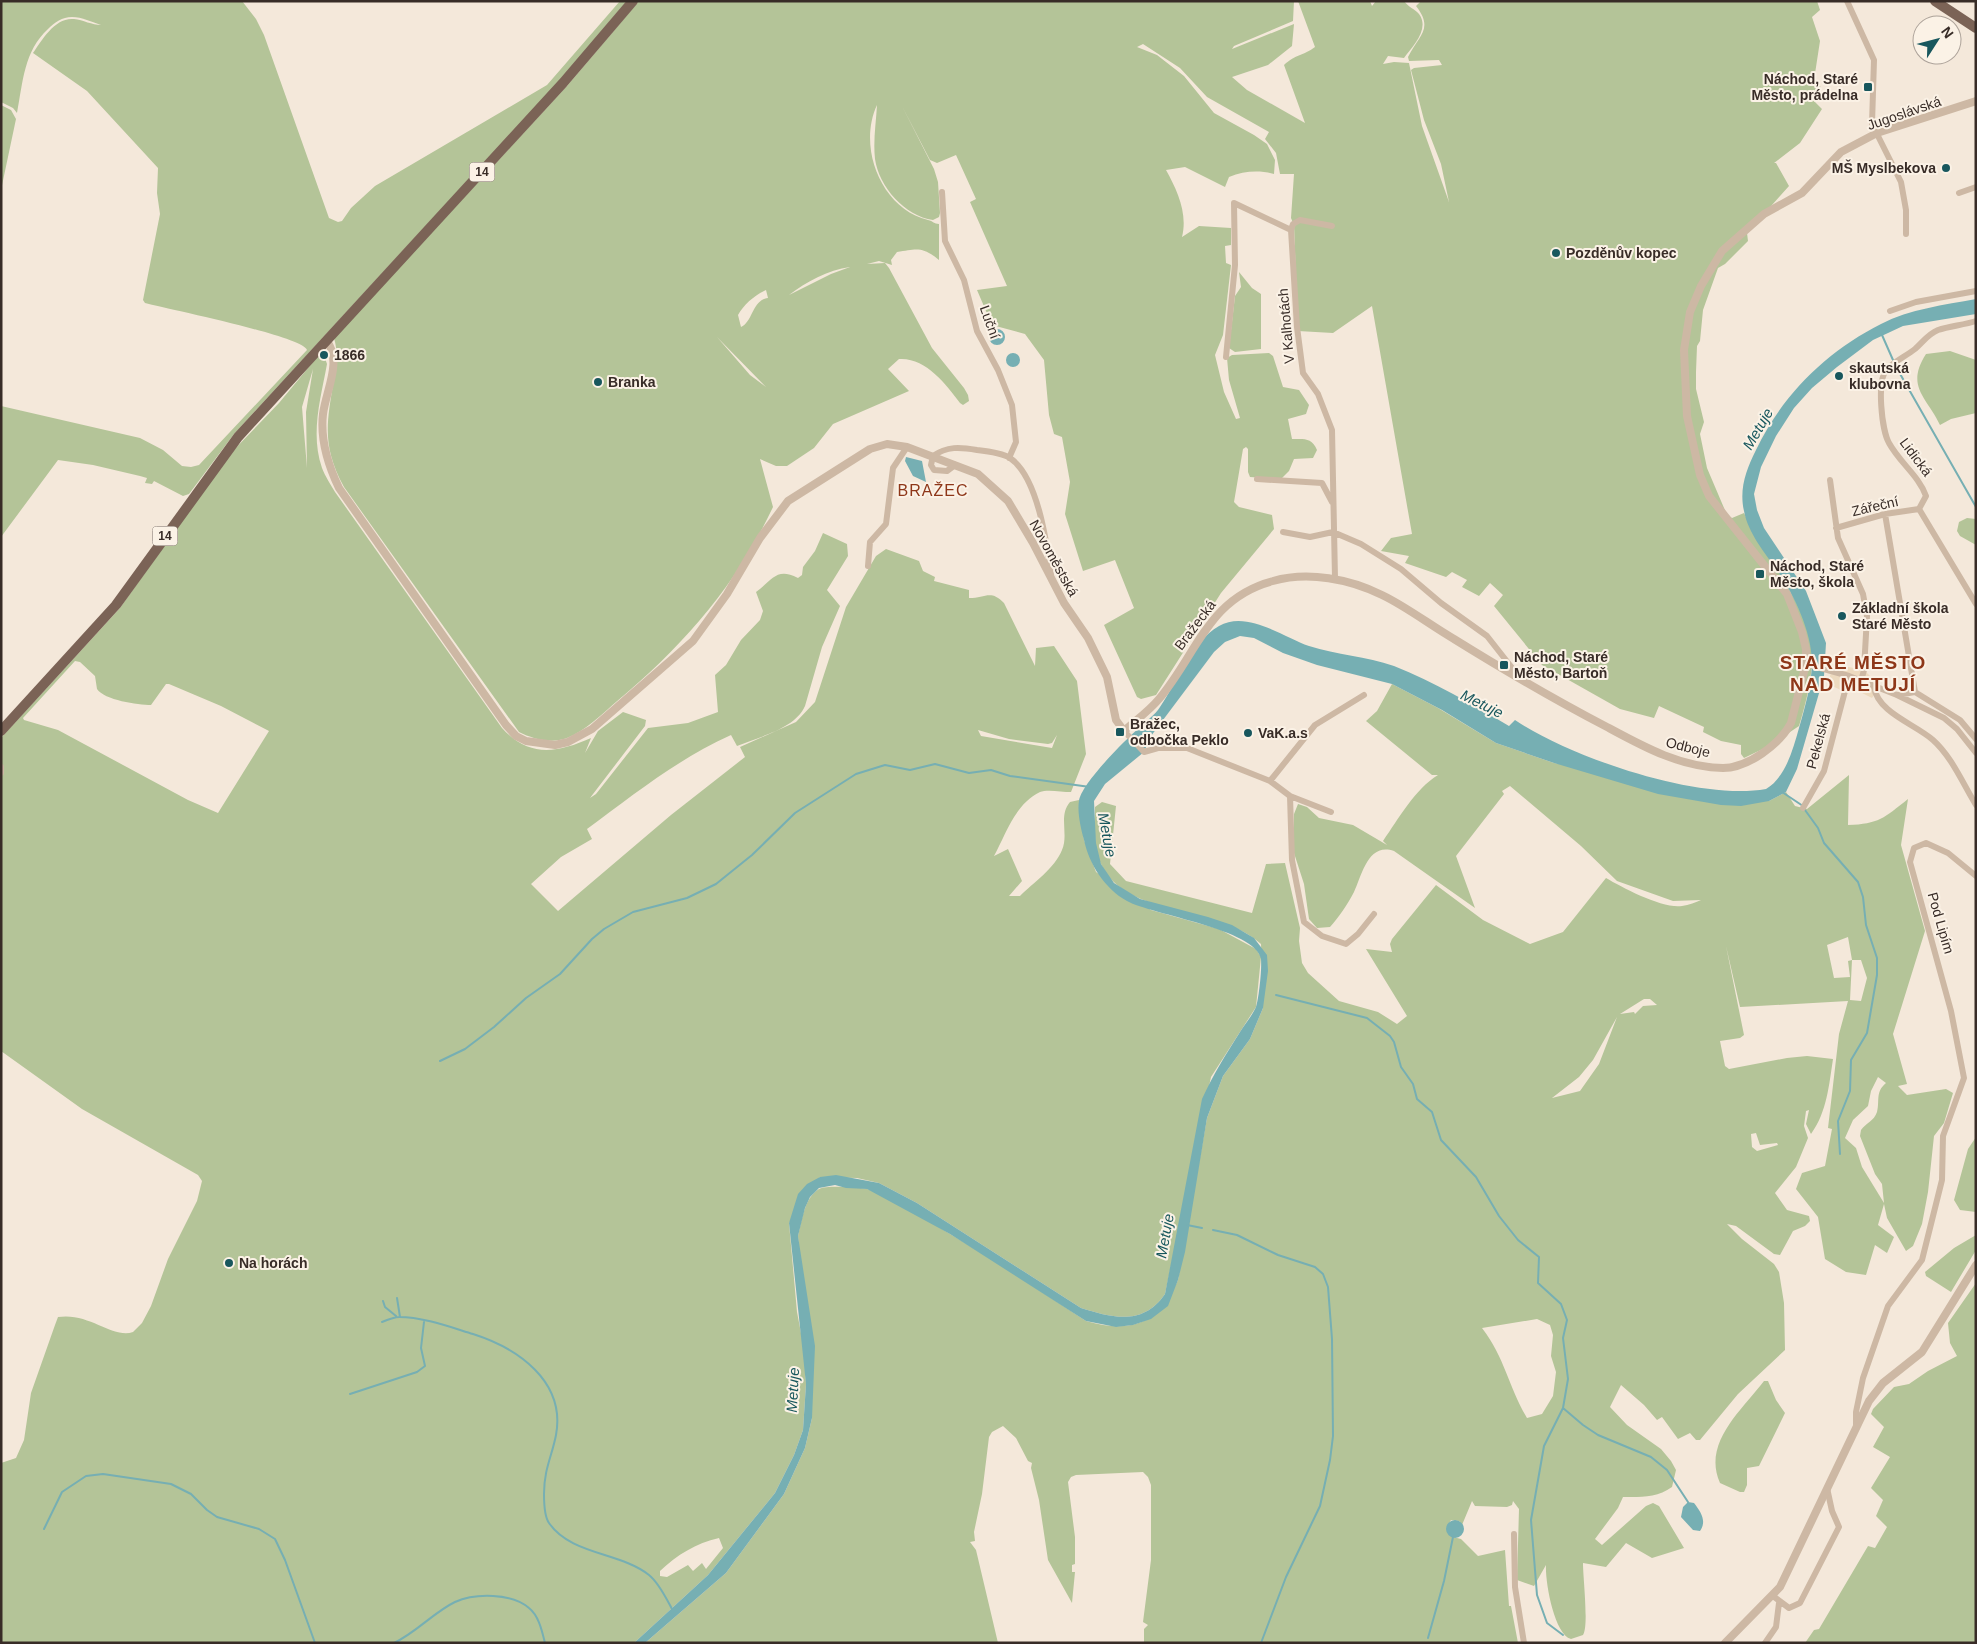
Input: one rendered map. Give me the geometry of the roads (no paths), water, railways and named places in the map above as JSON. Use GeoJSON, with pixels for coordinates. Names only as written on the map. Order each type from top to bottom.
{"type":"FeatureCollection","features":[{"type":"Feature","properties":{"kind":"main road","name":"14"},"geometry":{"type":"LineString","coordinates":[[1,731],[116,605],[225,452],[563,83],[633,1]]}},
{"type":"Feature","properties":{"kind":"main road"},"geometry":{"type":"LineString","coordinates":[[1935,1],[1976,28]]}},
{"type":"Feature","properties":{"kind":"street"},"geometry":{"type":"LineString","coordinates":[[1847,1],[1862,29],[1874,60],[1872,124],[1901,182],[1906,210],[1906,234]]}},
{"type":"Feature","properties":{"kind":"street","name":"Jugoslávská"},"geometry":{"type":"LineString","coordinates":[[1808,665],[1802,632],[1787,594],[1709,496],[1700,475],[1687,416],[1684,350],[1690,312],[1701,286],[1722,252],[1764,214],[1802,192],[1841,152],[1877,133],[1976,101]]}},
{"type":"Feature","properties":{"kind":"street"},"geometry":{"type":"LineString","coordinates":[[1959,193],[1976,187]]}},
{"type":"Feature","properties":{"kind":"street","name":"Luční"},"geometry":{"type":"LineString","coordinates":[[942,192],[945,241],[964,280],[977,331],[998,370],[1012,405],[1016,442],[1009,458]]}},
{"type":"Feature","properties":{"kind":"street"},"geometry":{"type":"LineString","coordinates":[[1226,357],[1235,265],[1234,203],[1291,230],[1293,224],[1300,220],[1332,226]]}},
{"type":"Feature","properties":{"kind":"street","name":"V Kalhotách"},"geometry":{"type":"LineString","coordinates":[[1291,230],[1303,373],[1318,394],[1332,430],[1334,489],[1332,532],[1335,578]]}},
{"type":"Feature","properties":{"kind":"street"},"geometry":{"type":"LineString","coordinates":[[1890,311],[1916,302],[1976,291]]}},
{"type":"Feature","properties":{"kind":"street","name":"Lidická"},"geometry":{"type":"LineString","coordinates":[[1919,509],[1926,496],[1921,483],[1905,467],[1888,442],[1883,423],[1881,383],[1885,370],[1938,330],[1976,321]]}},
{"type":"Feature","properties":{"kind":"street","name":"Novoměstská"},"geometry":{"type":"LineString","coordinates":[[326,340],[334,353],[323,414],[324,440],[329,466],[339,488],[516,736],[541,745],[568,742],[592,729],[693,641],[727,594],[760,538],[788,501],[870,449],[887,444],[907,447],[978,474],[1008,501],[1064,603],[1088,638],[1107,677],[1116,720],[1126,733]]}},
{"type":"Feature","properties":{"kind":"street"},"geometry":{"type":"LineString","coordinates":[[868,566],[870,542],[886,524],[893,468],[907,447]]}},
{"type":"Feature","properties":{"kind":"street"},"geometry":{"type":"LineString","coordinates":[[955,465],[947,471],[940,472],[934,470],[931,465],[933,456],[952,448],[984,451],[1009,458],[1019,467],[1034,493],[1047,542],[1051,577]]}},
{"type":"Feature","properties":{"kind":"street"},"geometry":{"type":"LineString","coordinates":[[1257,479],[1322,483],[1332,502]]}},
{"type":"Feature","properties":{"kind":"street"},"geometry":{"type":"LineString","coordinates":[[1830,480],[1838,538],[1866,604],[1864,670],[1860,680]]}},
{"type":"Feature","properties":{"kind":"street"},"geometry":{"type":"LineString","coordinates":[[1919,509],[1976,604]]}},
{"type":"Feature","properties":{"kind":"street","name":"Zářeční"},"geometry":{"type":"LineString","coordinates":[[1836,528],[1885,514],[1919,509]]}},
{"type":"Feature","properties":{"kind":"street"},"geometry":{"type":"LineString","coordinates":[[1885,514],[1915,692]]}},
{"type":"Feature","properties":{"kind":"street"},"geometry":{"type":"LineString","coordinates":[[1283,532],[1310,537],[1332,532]]}},
{"type":"Feature","properties":{"kind":"street","name":"Odboje"},"geometry":{"type":"LineString","coordinates":[[1332,532],[1361,544],[1401,569],[1441,603],[1487,636],[1512,666],[1520,679]]}},
{"type":"Feature","properties":{"kind":"street","name":"Bražecká"},"geometry":{"type":"LineString","coordinates":[[1126,733],[1159,698],[1202,633],[1222,608],[1248,590],[1274,580],[1306,577],[1335,578],[1382,594],[1500,668]]}},
{"type":"Feature","properties":{"kind":"street"},"geometry":{"type":"LineString","coordinates":[[1808,665],[1860,680],[1897,695],[1944,718],[1957,729],[1976,753]]}},
{"type":"Feature","properties":{"kind":"street","name":"Odboje"},"geometry":{"type":"LineString","coordinates":[[1500,668],[1574,710],[1666,757],[1690,764],[1725,768],[1753,759],[1786,733],[1791,723],[1808,665]]}},
{"type":"Feature","properties":{"kind":"street","name":"Pekelská"},"geometry":{"type":"LineString","coordinates":[[1803,808],[1824,771],[1849,676]]}},
{"type":"Feature","properties":{"kind":"street"},"geometry":{"type":"LineString","coordinates":[[1874,687],[1877,698],[1881,703],[1933,740],[1942,750],[1976,805]]}},
{"type":"Feature","properties":{"kind":"street"},"geometry":{"type":"LineString","coordinates":[[1897,695],[1915,692],[1960,720],[1976,739]]}},
{"type":"Feature","properties":{"kind":"street"},"geometry":{"type":"LineString","coordinates":[[1270,782],[1315,725],[1364,695]]}},
{"type":"Feature","properties":{"kind":"street"},"geometry":{"type":"LineString","coordinates":[[1126,733],[1144,752],[1158,748],[1187,748],[1270,782],[1290,796],[1331,812]]}},
{"type":"Feature","properties":{"kind":"street"},"geometry":{"type":"LineString","coordinates":[[1,766],[1,774]]}},
{"type":"Feature","properties":{"kind":"street"},"geometry":{"type":"LineString","coordinates":[[1290,796],[1292,860],[1304,922],[1322,936],[1346,944],[1358,934],[1374,914]]}},
{"type":"Feature","properties":{"kind":"street","name":"Pod Lipím"},"geometry":{"type":"LineString","coordinates":[[1856,1427],[1856,1412],[1863,1378],[1888,1306],[1922,1260],[1942,1180],[1943,1136],[1964,1078],[1951,1010],[1910,862],[1914,848],[1926,843],[1935,845],[1976,876]]}},
{"type":"Feature","properties":{"kind":"street"},"geometry":{"type":"LineString","coordinates":[[1725,1643],[1773,1596],[1782,1583],[1874,1392],[1925,1349],[1976,1265]]}},
{"type":"Feature","properties":{"kind":"street"},"geometry":{"type":"LineString","coordinates":[[1773,1596],[1779,1603],[1789,1608],[1800,1603],[1839,1527],[1832,1511],[1827,1488]]}},
{"type":"Feature","properties":{"kind":"street"},"geometry":{"type":"LineString","coordinates":[[1514,1534],[1515,1587],[1524,1643]]}},
{"type":"Feature","properties":{"kind":"street"},"geometry":{"type":"LineString","coordinates":[[1765,1643],[1776,1627],[1779,1603]]}},
{"type":"Feature","properties":{"kind":"water"},"geometry":{"type":"Polygon","coordinates":[[[1976,299],[1976,314],[1903,326],[1873,340],[1837,367],[1812,388],[1794,408],[1776,436],[1761,467],[1754,494],[1757,510],[1764,528],[1806,591],[1826,643],[1824,676],[1797,769],[1786,792],[1769,801],[1741,806],[1721,805],[1658,794],[1554,763],[1496,743],[1442,710],[1392,684],[1317,665],[1283,653],[1254,638],[1240,636],[1225,642],[1214,652],[1151,736],[1144,752],[1105,784],[1094,801],[1096,843],[1101,864],[1114,883],[1140,899],[1232,925],[1254,938],[1267,955],[1268,971],[1263,1008],[1250,1039],[1223,1076],[1207,1118],[1185,1252],[1178,1280],[1168,1306],[1151,1319],[1133,1325],[1116,1327],[1086,1321],[950,1234],[867,1189],[846,1188],[835,1185],[819,1188],[810,1197],[805,1208],[798,1236],[815,1346],[812,1418],[805,1448],[784,1494],[726,1573],[645,1643],[634,1643],[708,1575],[775,1493],[794,1455],[803,1430],[806,1384],[789,1223],[798,1194],[807,1184],[820,1177],[836,1175],[879,1183],[917,1203],[1081,1308],[1105,1315],[1127,1317],[1147,1311],[1165,1294],[1202,1099],[1220,1065],[1256,1007],[1261,959],[1255,948],[1241,939],[1202,924],[1140,906],[1127,901],[1112,890],[1099,875],[1086,849],[1079,815],[1079,801],[1087,784],[1105,762],[1158,710],[1200,642],[1219,626],[1230,622],[1253,623],[1309,646],[1394,666],[1438,686],[1509,726],[1515,720],[1539,734],[1602,762],[1636,773],[1706,789],[1738,791],[1766,789],[1779,777],[1788,762],[1808,695],[1812,661],[1805,625],[1795,602],[1746,519],[1742,495],[1749,465],[1767,430],[1793,393],[1808,376],[1842,347],[1892,319],[1927,308],[1976,299]]]}},
{"type":"Feature","properties":{"kind":"water"},"geometry":{"type":"Polygon","coordinates":[[[994,329],[1000,329],[1005,334],[1003,343],[994,345],[989,340],[989,334],[994,329]]]}},
{"type":"Feature","properties":{"kind":"water"},"geometry":{"type":"Polygon","coordinates":[[[1010,353],[1016,353],[1020,360],[1016,367],[1010,367],[1006,363],[1006,357],[1010,353]]]}},
{"type":"Feature","properties":{"kind":"water"},"geometry":{"type":"Polygon","coordinates":[[[906,457],[922,461],[926,482],[913,476],[905,461],[906,457]]]}},
{"type":"Feature","properties":{"kind":"water"},"geometry":{"type":"Polygon","coordinates":[[[1688,1502],[1694,1503],[1702,1517],[1703,1524],[1700,1531],[1693,1530],[1681,1517],[1683,1507],[1688,1502]]]}},
{"type":"Feature","properties":{"kind":"water"},"geometry":{"type":"Polygon","coordinates":[[[1455,1520],[1461,1523],[1464,1529],[1461,1535],[1455,1538],[1449,1535],[1446,1529],[1449,1523],[1455,1520]]]}},
{"type":"Feature","properties":{"kind":"waterway"},"geometry":{"type":"LineString","coordinates":[[1882,335],[1893,360]]}},
{"type":"Feature","properties":{"kind":"waterway"},"geometry":{"type":"LineString","coordinates":[[1895,365],[1976,507]]}},
{"type":"Feature","properties":{"kind":"waterway"},"geometry":{"type":"LineString","coordinates":[[440,1061],[465,1049],[494,1027],[526,998],[560,974],[592,939],[604,929],[633,912],[687,898],[716,884],[752,855],[795,813],[856,774],[885,765],[910,770],[935,764],[969,773],[991,770],[1010,776],[1090,787]]}},
{"type":"Feature","properties":{"kind":"waterway"},"geometry":{"type":"LineString","coordinates":[[1782,792],[1803,806]]}},
{"type":"Feature","properties":{"kind":"waterway"},"geometry":{"type":"LineString","coordinates":[[1805,810],[1818,828],[1824,843],[1858,882],[1863,897],[1866,925],[1877,958],[1877,975],[1867,1033],[1851,1060],[1850,1091],[1838,1121],[1840,1154]]}},
{"type":"Feature","properties":{"kind":"waterway"},"geometry":{"type":"LineString","coordinates":[[1276,995],[1367,1018],[1390,1036],[1394,1042],[1401,1067],[1413,1084],[1417,1099],[1432,1112],[1441,1140],[1476,1177],[1499,1216],[1518,1240],[1539,1257],[1538,1283],[1561,1304],[1567,1320],[1563,1338],[1568,1379],[1563,1408],[1598,1435],[1651,1457],[1667,1470],[1688,1502]]}},
{"type":"Feature","properties":{"kind":"waterway"},"geometry":{"type":"LineString","coordinates":[[1187,1225],[1202,1228]]}},
{"type":"Feature","properties":{"kind":"waterway"},"geometry":{"type":"LineString","coordinates":[[1213,1230],[1237,1235],[1278,1255],[1315,1267],[1323,1274],[1328,1287],[1332,1339],[1333,1436],[1330,1460],[1320,1506],[1286,1577],[1261,1643]]}},
{"type":"Feature","properties":{"kind":"waterway"},"geometry":{"type":"LineString","coordinates":[[397,1298],[400,1317]]}},
{"type":"Feature","properties":{"kind":"waterway"},"geometry":{"type":"LineString","coordinates":[[383,1301],[385,1307],[396,1316]]}},
{"type":"Feature","properties":{"kind":"waterway"},"geometry":{"type":"LineString","coordinates":[[382,1322],[397,1317],[408,1317],[455,1328],[490,1340],[506,1348],[535,1370],[546,1383],[553,1398],[557,1416],[556,1435],[544,1485],[546,1517],[549,1523],[558,1533],[570,1541],[637,1567],[649,1575],[659,1586],[672,1609]]}},
{"type":"Feature","properties":{"kind":"waterway"},"geometry":{"type":"LineString","coordinates":[[350,1394],[417,1372],[425,1366],[421,1348],[424,1322]]}},
{"type":"Feature","properties":{"kind":"waterway"},"geometry":{"type":"LineString","coordinates":[[1563,1408],[1544,1446],[1531,1520],[1537,1595],[1547,1623],[1563,1635]]}},
{"type":"Feature","properties":{"kind":"waterway"},"geometry":{"type":"LineString","coordinates":[[44,1529],[62,1492],[86,1476],[103,1474],[171,1484],[191,1494],[217,1517],[259,1529],[275,1539],[285,1560],[315,1643]]}},
{"type":"Feature","properties":{"kind":"waterway"},"geometry":{"type":"LineString","coordinates":[[1428,1638],[1444,1581],[1453,1537]]}},
{"type":"Feature","properties":{"kind":"waterway"},"geometry":{"type":"LineString","coordinates":[[394,1643],[455,1602],[483,1596],[513,1599],[529,1608],[538,1619],[545,1643]]}},
{"type":"Feature","properties":{"kind":"place","name":"Náchod, Staré Město, prádelna"},"geometry":{"type":"Point","coordinates":[1868,87]}},
{"type":"Feature","properties":{"kind":"place","name":"MŠ Myslbekova"},"geometry":{"type":"Point","coordinates":[1946,168]}},
{"type":"Feature","properties":{"kind":"place","name":"Pozděnův kopec"},"geometry":{"type":"Point","coordinates":[1556,253]}},
{"type":"Feature","properties":{"kind":"place","name":"1866"},"geometry":{"type":"Point","coordinates":[324,355]}},
{"type":"Feature","properties":{"kind":"place","name":"skautská klubovna"},"geometry":{"type":"Point","coordinates":[1839,376]}},
{"type":"Feature","properties":{"kind":"place","name":"Branka"},"geometry":{"type":"Point","coordinates":[598,382]}},
{"type":"Feature","properties":{"kind":"place","name":"Náchod, Staré Město, škola"},"geometry":{"type":"Point","coordinates":[1760,574]}},
{"type":"Feature","properties":{"kind":"place","name":"Základní škola Staré Město"},"geometry":{"type":"Point","coordinates":[1842,616]}},
{"type":"Feature","properties":{"kind":"place","name":"Náchod, Staré Město, Bartoň"},"geometry":{"type":"Point","coordinates":[1504,665]}},
{"type":"Feature","properties":{"kind":"place","name":"Bražec, odbočka Peklo"},"geometry":{"type":"Point","coordinates":[1120,732]}},
{"type":"Feature","properties":{"kind":"place","name":"VaK.a.s"},"geometry":{"type":"Point","coordinates":[1248,733]}},
{"type":"Feature","properties":{"kind":"place","name":"Na horách"},"geometry":{"type":"Point","coordinates":[229,1263]}},
{"type":"Feature","properties":{"kind":"district","name":"BRAŽEC"},"geometry":{"type":"Point","coordinates":[933,490]}},
{"type":"Feature","properties":{"kind":"district","name":"STARÉ MĚSTO NAD METUJÍ"},"geometry":{"type":"Point","coordinates":[1853,673]}},
{"type":"Feature","properties":{"kind":"water label","name":"Metuje"},"geometry":{"type":"Point","coordinates":[1758,429]}},
{"type":"Feature","properties":{"kind":"water label","name":"Metuje"},"geometry":{"type":"Point","coordinates":[1482,704]}},
{"type":"Feature","properties":{"kind":"water label","name":"Metuje"},"geometry":{"type":"Point","coordinates":[1107,835]}},
{"type":"Feature","properties":{"kind":"water label","name":"Metuje"},"geometry":{"type":"Point","coordinates":[1165,1236]}},
{"type":"Feature","properties":{"kind":"water label","name":"Metuje"},"geometry":{"type":"Point","coordinates":[793,1390]}}]}
